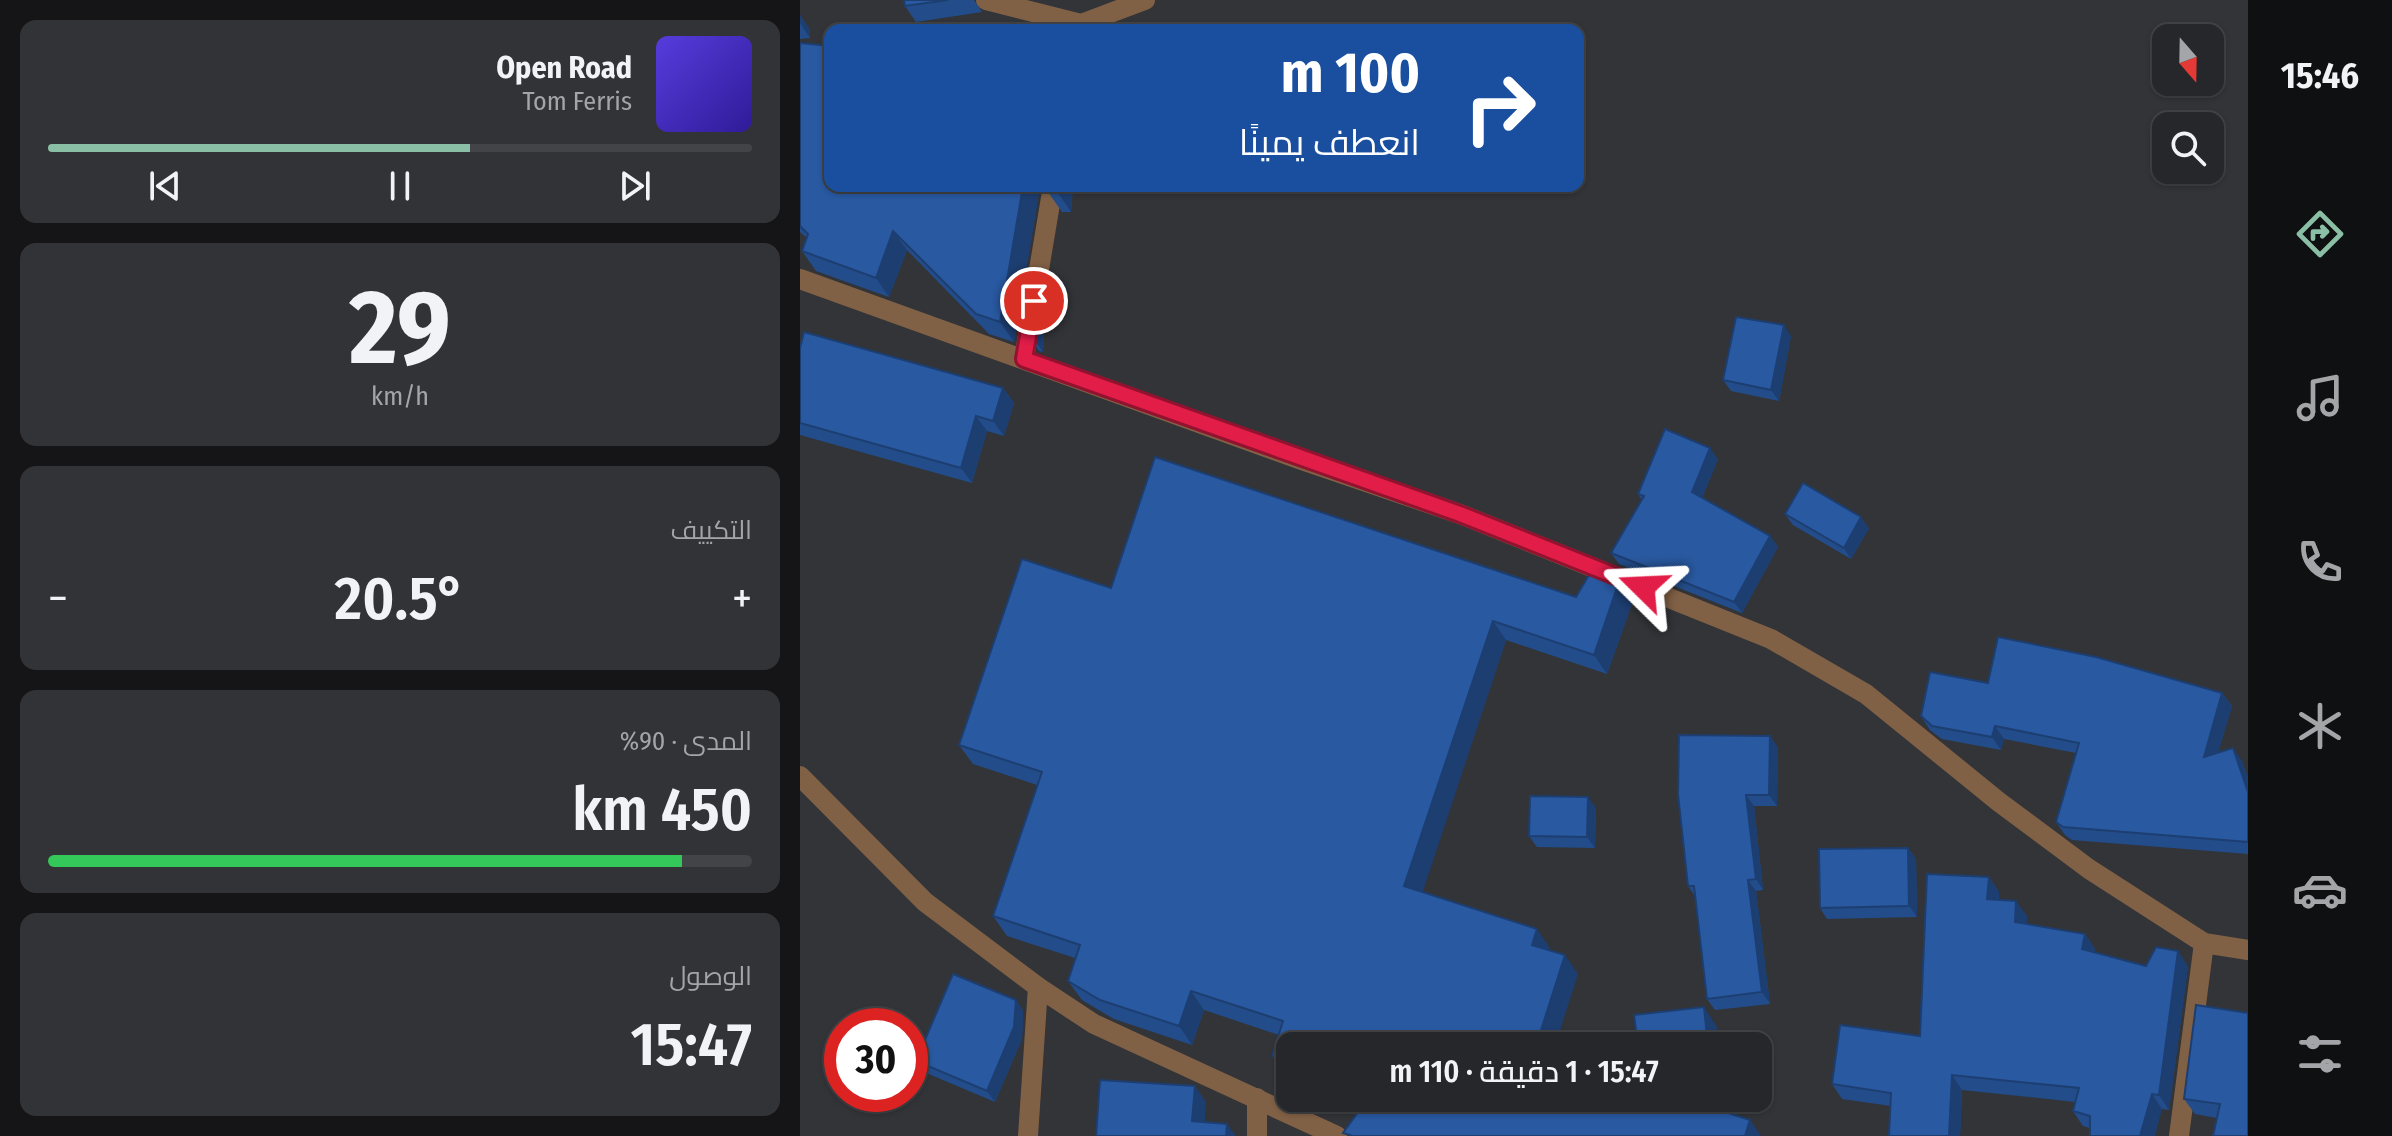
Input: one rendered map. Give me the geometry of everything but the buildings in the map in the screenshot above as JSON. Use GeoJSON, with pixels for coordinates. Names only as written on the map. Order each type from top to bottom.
{"type":"FeatureCollection","features":[{"type":"Feature","properties":{"kind":"street"},"geometry":{"type":"LineString","coordinates":[[986,0],[1070,24]]}},
{"type":"Feature","properties":{"kind":"street"},"geometry":{"type":"LineString","coordinates":[[1088,24],[1145,0]]}},
{"type":"Feature","properties":{"kind":"street"},"geometry":{"type":"LineString","coordinates":[[1024,359],[1052,192]]}},
{"type":"Feature","properties":{"kind":"street"},"geometry":{"type":"LineString","coordinates":[[800,279],[1460,514],[1771,639],[1866,694],[2025,821],[2204,943],[2248,950]]}},
{"type":"Feature","properties":{"kind":"street"},"geometry":{"type":"LineString","coordinates":[[800,776],[925,902],[1038,987],[1094,1024],[1337,1136]]}},
{"type":"Feature","properties":{"kind":"street"},"geometry":{"type":"LineString","coordinates":[[2179,1136],[2204,943]]}},
{"type":"Feature","properties":{"kind":"street"},"geometry":{"type":"LineString","coordinates":[[1028,1136],[1038,987]]}},
{"type":"Feature","properties":{"kind":"street"},"geometry":{"type":"LineString","coordinates":[[1257,1098],[1257,1136]]}},
{"type":"Feature","properties":{"kind":"route"},"geometry":{"type":"LineString","coordinates":[[1034,301],[1024,359],[1460,514],[1643,587]]}}]}
